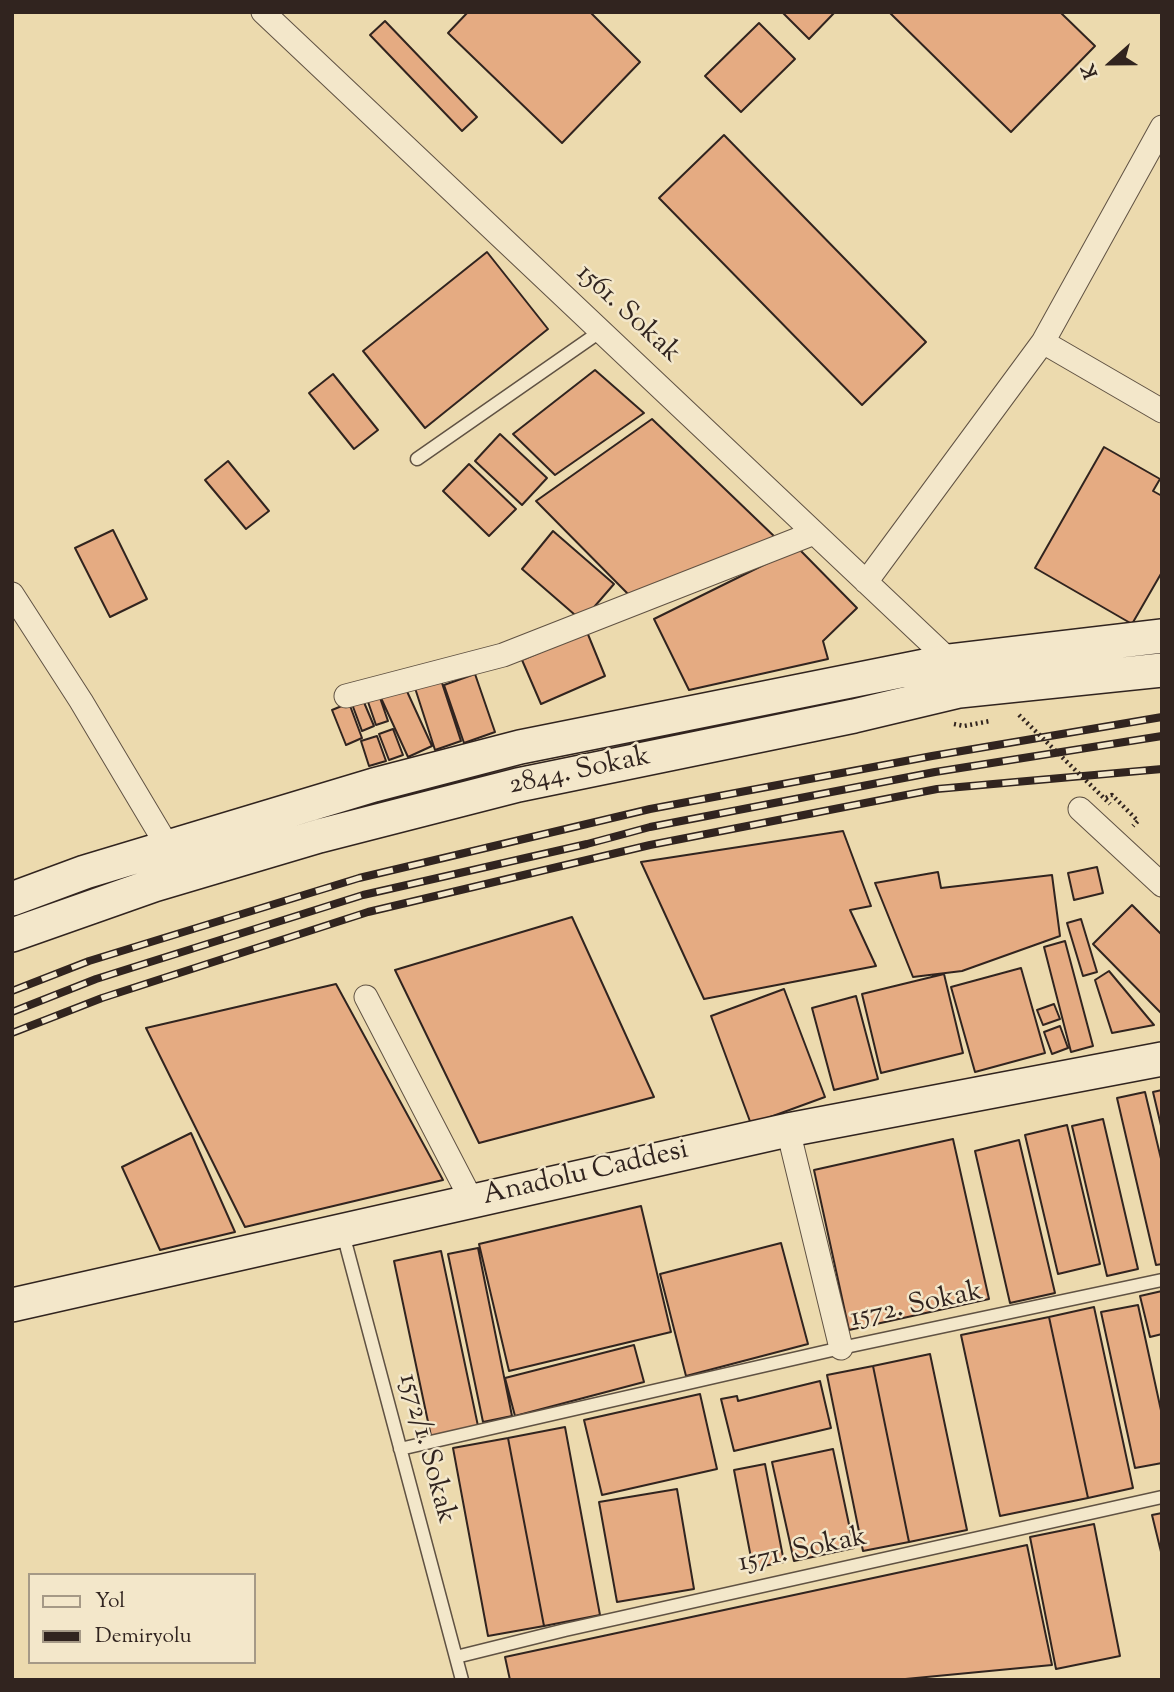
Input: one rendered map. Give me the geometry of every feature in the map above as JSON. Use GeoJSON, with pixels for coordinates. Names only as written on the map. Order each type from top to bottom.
{"type":"FeatureCollection","features":[{"type":"Feature","properties":{"kind":"main road","name":"2844. Sokak"},"geometry":{"type":"LineString","coordinates":[[12,899],[168,846],[374,785],[520,747],[954,676],[1162,636]]}},
{"type":"Feature","properties":{"kind":"main road","name":"2844. Sokak"},"geometry":{"type":"LineString","coordinates":[[12,935],[154,885],[319,836],[518,785],[854,716],[954,676],[1162,670]]}},
{"type":"Feature","properties":{"kind":"main road","name":"Anadolu Caddesi"},"geometry":{"type":"LineString","coordinates":[[12,1305],[788,1130],[1162,1059]]}},
{"type":"Feature","properties":{"kind":"street","name":"1561. Sokak"},"geometry":{"type":"LineString","coordinates":[[263,12],[866,582],[954,676]]}},
{"type":"Feature","properties":{"kind":"street"},"geometry":{"type":"LineString","coordinates":[[866,582],[1043,342],[1162,127]]}},
{"type":"Feature","properties":{"kind":"street"},"geometry":{"type":"LineString","coordinates":[[1043,342],[1162,411]]}},
{"type":"Feature","properties":{"kind":"street"},"geometry":{"type":"LineString","coordinates":[[346,695],[503,655],[814,533]]}},
{"type":"Feature","properties":{"kind":"street"},"geometry":{"type":"LineString","coordinates":[[12,594],[81,701],[168,846]]}},
{"type":"Feature","properties":{"kind":"street"},"geometry":{"type":"LineString","coordinates":[[1080,809],[1162,884]]}},
{"type":"Feature","properties":{"kind":"street"},"geometry":{"type":"LineString","coordinates":[[366,997],[472,1201]]}},
{"type":"Feature","properties":{"kind":"street"},"geometry":{"type":"LineString","coordinates":[[788,1130],[841,1348]]}},
{"type":"Feature","properties":{"kind":"lane"},"geometry":{"type":"LineString","coordinates":[[417,459],[601,331]]}},
{"type":"Feature","properties":{"kind":"lane","name":"1572/1. Sokak"},"geometry":{"type":"LineString","coordinates":[[342,1230],[462,1680]]}},
{"type":"Feature","properties":{"kind":"lane","name":"1572. Sokak"},"geometry":{"type":"LineString","coordinates":[[400,1450],[841,1348],[1162,1280]]}},
{"type":"Feature","properties":{"kind":"lane","name":"1571. Sokak"},"geometry":{"type":"LineString","coordinates":[[456,1657],[565,1630],[1162,1497]]}},
{"type":"Feature","properties":{"kind":"path"},"geometry":{"type":"LineString","coordinates":[[1019,715],[1110,804]]}},
{"type":"Feature","properties":{"kind":"building"},"geometry":{"type":"Polygon","coordinates":[[[468,12],[590,12],[640,62],[562,143],[448,33],[468,12]]]}},
{"type":"Feature","properties":{"kind":"building"},"geometry":{"type":"Polygon","coordinates":[[[782,12],[835,12],[809,39],[782,12]]]}},
{"type":"Feature","properties":{"kind":"building"},"geometry":{"type":"Polygon","coordinates":[[[889,12],[1060,12],[1095,46],[1011,132],[889,12]]]}},
{"type":"Feature","properties":{"kind":"building"},"geometry":{"type":"Polygon","coordinates":[[[385,21],[477,117],[462,131],[370,35],[385,21]]]}},
{"type":"Feature","properties":{"kind":"building"},"geometry":{"type":"Polygon","coordinates":[[[759,23],[795,59],[741,112],[705,76],[759,23]]]}},
{"type":"Feature","properties":{"kind":"building"},"geometry":{"type":"Polygon","coordinates":[[[724,135],[926,342],[862,405],[659,198],[724,135]]]}},
{"type":"Feature","properties":{"kind":"building"},"geometry":{"type":"Polygon","coordinates":[[[487,252],[548,329],[425,428],[363,351],[487,252]]]}},
{"type":"Feature","properties":{"kind":"building"},"geometry":{"type":"Polygon","coordinates":[[[595,370],[644,413],[555,475],[513,434],[595,370]]]}},
{"type":"Feature","properties":{"kind":"building"},"geometry":{"type":"Polygon","coordinates":[[[333,374],[378,430],[354,449],[309,393],[333,374]]]}},
{"type":"Feature","properties":{"kind":"building"},"geometry":{"type":"Polygon","coordinates":[[[652,419],[777,539],[631,597],[536,501],[652,419]]]}},
{"type":"Feature","properties":{"kind":"building"},"geometry":{"type":"Polygon","coordinates":[[[500,434],[547,478],[522,505],[475,461],[500,434]]]}},
{"type":"Feature","properties":{"kind":"building"},"geometry":{"type":"Polygon","coordinates":[[[1104,447],[1160,479],[1153,491],[1162,496],[1162,572],[1132,624],[1035,568],[1104,447]]]}},
{"type":"Feature","properties":{"kind":"building"},"geometry":{"type":"Polygon","coordinates":[[[228,461],[269,511],[246,529],[205,480],[228,461]]]}},
{"type":"Feature","properties":{"kind":"building"},"geometry":{"type":"Polygon","coordinates":[[[469,464],[516,509],[489,536],[443,491],[469,464]]]}},
{"type":"Feature","properties":{"kind":"building"},"geometry":{"type":"Polygon","coordinates":[[[113,530],[147,599],[110,617],[75,548],[113,530]]]}},
{"type":"Feature","properties":{"kind":"building"},"geometry":{"type":"Polygon","coordinates":[[[553,531],[614,584],[582,621],[522,569],[553,531]]]}},
{"type":"Feature","properties":{"kind":"building"},"geometry":{"type":"Polygon","coordinates":[[[798,548],[857,608],[823,641],[828,659],[689,690],[654,619],[798,548]]]}},
{"type":"Feature","properties":{"kind":"building"},"geometry":{"type":"Polygon","coordinates":[[[587,632],[605,676],[541,704],[522,660],[587,632]]]}},
{"type":"Feature","properties":{"kind":"building"},"geometry":{"type":"Polygon","coordinates":[[[475,674],[495,732],[464,743],[444,685],[475,674]]]}},
{"type":"Feature","properties":{"kind":"building"},"geometry":{"type":"Polygon","coordinates":[[[441,680],[461,741],[435,750],[415,688],[441,680]]]}},
{"type":"Feature","properties":{"kind":"building"},"geometry":{"type":"Polygon","coordinates":[[[405,687],[432,746],[408,757],[381,698],[405,687]]]}},
{"type":"Feature","properties":{"kind":"building"},"geometry":{"type":"Polygon","coordinates":[[[379,695],[388,721],[376,725],[367,699],[379,695]]]}},
{"type":"Feature","properties":{"kind":"building"},"geometry":{"type":"Polygon","coordinates":[[[363,700],[374,726],[362,731],[352,704],[363,700]]]}},
{"type":"Feature","properties":{"kind":"building"},"geometry":{"type":"Polygon","coordinates":[[[349,703],[362,738],[346,745],[332,710],[349,703]]]}},
{"type":"Feature","properties":{"kind":"building"},"geometry":{"type":"Polygon","coordinates":[[[393,729],[403,755],[389,760],[379,734],[393,729]]]}},
{"type":"Feature","properties":{"kind":"building"},"geometry":{"type":"Polygon","coordinates":[[[377,736],[386,761],[369,766],[361,741],[377,736]]]}},
{"type":"Feature","properties":{"kind":"building"},"geometry":{"type":"Polygon","coordinates":[[[843,831],[871,906],[850,910],[876,966],[704,999],[641,862],[843,831]]]}},
{"type":"Feature","properties":{"kind":"building"},"geometry":{"type":"Polygon","coordinates":[[[1097,867],[1103,893],[1074,900],[1068,873],[1097,867]]]}},
{"type":"Feature","properties":{"kind":"building"},"geometry":{"type":"Polygon","coordinates":[[[938,872],[941,888],[1052,875],[1060,936],[962,971],[913,977],[875,883],[938,872]]]}},
{"type":"Feature","properties":{"kind":"building"},"geometry":{"type":"Polygon","coordinates":[[[1132,905],[1162,935],[1161,1013],[1093,944],[1132,905]]]}},
{"type":"Feature","properties":{"kind":"building"},"geometry":{"type":"Polygon","coordinates":[[[572,917],[654,1097],[479,1143],[395,970],[572,917]]]}},
{"type":"Feature","properties":{"kind":"building"},"geometry":{"type":"Polygon","coordinates":[[[1081,919],[1097,972],[1083,976],[1067,923],[1081,919]]]}},
{"type":"Feature","properties":{"kind":"building"},"geometry":{"type":"Polygon","coordinates":[[[1065,941],[1093,1046],[1071,1052],[1044,947],[1065,941]]]}},
{"type":"Feature","properties":{"kind":"building"},"geometry":{"type":"Polygon","coordinates":[[[1021,968],[1045,1053],[975,1072],[951,987],[1021,968]]]}},
{"type":"Feature","properties":{"kind":"building"},"geometry":{"type":"Polygon","coordinates":[[[1109,971],[1154,1025],[1112,1033],[1095,980],[1109,971]]]}},
{"type":"Feature","properties":{"kind":"building"},"geometry":{"type":"Polygon","coordinates":[[[944,974],[963,1053],[881,1073],[862,994],[944,974]]]}},
{"type":"Feature","properties":{"kind":"building"},"geometry":{"type":"Polygon","coordinates":[[[336,984],[443,1180],[245,1227],[146,1028],[336,984]]]}},
{"type":"Feature","properties":{"kind":"building"},"geometry":{"type":"Polygon","coordinates":[[[784,989],[825,1097],[751,1124],[711,1016],[784,989]]]}},
{"type":"Feature","properties":{"kind":"building"},"geometry":{"type":"Polygon","coordinates":[[[856,996],[878,1079],[834,1090],[812,1008],[856,996]]]}},
{"type":"Feature","properties":{"kind":"building"},"geometry":{"type":"Polygon","coordinates":[[[1054,1004],[1060,1019],[1043,1025],[1037,1010],[1054,1004]]]}},
{"type":"Feature","properties":{"kind":"building"},"geometry":{"type":"Polygon","coordinates":[[[1060,1026],[1068,1048],[1052,1054],[1044,1032],[1060,1026]]]}},
{"type":"Feature","properties":{"kind":"building"},"geometry":{"type":"Polygon","coordinates":[[[1162,1090],[1162,1130],[1153,1092],[1162,1090]]]}},
{"type":"Feature","properties":{"kind":"building"},"geometry":{"type":"Polygon","coordinates":[[[1145,1092],[1162,1163],[1162,1264],[1156,1265],[1117,1098],[1145,1092]]]}},
{"type":"Feature","properties":{"kind":"building"},"geometry":{"type":"Polygon","coordinates":[[[1103,1119],[1138,1269],[1107,1276],[1072,1126],[1103,1119]]]}},
{"type":"Feature","properties":{"kind":"building"},"geometry":{"type":"Polygon","coordinates":[[[1067,1125],[1100,1264],[1058,1274],[1025,1135],[1067,1125]]]}},
{"type":"Feature","properties":{"kind":"building"},"geometry":{"type":"Polygon","coordinates":[[[191,1133],[235,1232],[160,1250],[122,1167],[191,1133]]]}},
{"type":"Feature","properties":{"kind":"building"},"geometry":{"type":"Polygon","coordinates":[[[953,1139],[989,1299],[849,1330],[814,1170],[953,1139]]]}},
{"type":"Feature","properties":{"kind":"building"},"geometry":{"type":"Polygon","coordinates":[[[1019,1140],[1055,1293],[1010,1303],[975,1151],[1019,1140]]]}},
{"type":"Feature","properties":{"kind":"building"},"geometry":{"type":"Polygon","coordinates":[[[641,1206],[671,1332],[509,1371],[479,1244],[641,1206]]]}},
{"type":"Feature","properties":{"kind":"building"},"geometry":{"type":"Polygon","coordinates":[[[781,1243],[808,1344],[686,1376],[660,1274],[781,1243]]]}},
{"type":"Feature","properties":{"kind":"building"},"geometry":{"type":"Polygon","coordinates":[[[478,1248],[512,1416],[483,1422],[448,1254],[478,1248]]]}},
{"type":"Feature","properties":{"kind":"building"},"geometry":{"type":"Polygon","coordinates":[[[441,1251],[478,1426],[431,1436],[394,1261],[441,1251]]]}},
{"type":"Feature","properties":{"kind":"building"},"geometry":{"type":"Polygon","coordinates":[[[1162,1291],[1162,1334],[1150,1337],[1140,1296],[1162,1291]]]}},
{"type":"Feature","properties":{"kind":"building"},"geometry":{"type":"Polygon","coordinates":[[[1138,1305],[1162,1415],[1162,1463],[1135,1468],[1101,1312],[1138,1305]]]}},
{"type":"Feature","properties":{"kind":"building"},"geometry":{"type":"Polygon","coordinates":[[[1094,1307],[1133,1488],[1088,1498],[1049,1317],[1094,1307]]]}},
{"type":"Feature","properties":{"kind":"building"},"geometry":{"type":"Polygon","coordinates":[[[1049,1317],[1088,1498],[1000,1516],[961,1335],[1049,1317]]]}},
{"type":"Feature","properties":{"kind":"building"},"geometry":{"type":"Polygon","coordinates":[[[634,1345],[644,1382],[515,1416],[505,1378],[634,1345]]]}},
{"type":"Feature","properties":{"kind":"building"},"geometry":{"type":"Polygon","coordinates":[[[930,1354],[967,1530],[909,1542],[873,1366],[930,1354]]]}},
{"type":"Feature","properties":{"kind":"building"},"geometry":{"type":"Polygon","coordinates":[[[873,1366],[909,1542],[863,1551],[827,1375],[873,1366]]]}},
{"type":"Feature","properties":{"kind":"building"},"geometry":{"type":"Polygon","coordinates":[[[820,1381],[831,1428],[734,1451],[721,1399],[737,1396],[738,1401],[820,1381]]]}},
{"type":"Feature","properties":{"kind":"building"},"geometry":{"type":"Polygon","coordinates":[[[700,1394],[717,1469],[602,1495],[584,1420],[700,1394]]]}},
{"type":"Feature","properties":{"kind":"building"},"geometry":{"type":"Polygon","coordinates":[[[565,1427],[600,1615],[544,1626],[508,1438],[565,1427]]]}},
{"type":"Feature","properties":{"kind":"building"},"geometry":{"type":"Polygon","coordinates":[[[508,1438],[544,1626],[488,1636],[453,1448],[508,1438]]]}},
{"type":"Feature","properties":{"kind":"building"},"geometry":{"type":"Polygon","coordinates":[[[833,1449],[854,1548],[794,1561],[772,1462],[833,1449]]]}},
{"type":"Feature","properties":{"kind":"building"},"geometry":{"type":"Polygon","coordinates":[[[765,1464],[784,1562],[753,1568],[734,1470],[765,1464]]]}},
{"type":"Feature","properties":{"kind":"building"},"geometry":{"type":"Polygon","coordinates":[[[677,1489],[694,1589],[617,1602],[599,1502],[677,1489]]]}},
{"type":"Feature","properties":{"kind":"building"},"geometry":{"type":"Polygon","coordinates":[[[1162,1513],[1162,1556],[1152,1515],[1162,1513]]]}},
{"type":"Feature","properties":{"kind":"building"},"geometry":{"type":"Polygon","coordinates":[[[1094,1524],[1120,1656],[1056,1669],[1030,1537],[1094,1524]]]}},
{"type":"Feature","properties":{"kind":"building"},"geometry":{"type":"Polygon","coordinates":[[[1027,1545],[1052,1665],[895,1680],[510,1680],[505,1657],[1027,1545]]]}},
{"type":"Feature","properties":{"kind":"railway"},"geometry":{"type":"LineString","coordinates":[[12,991],[89,961],[359,878],[650,809],[932,756],[1162,717]]}},
{"type":"Feature","properties":{"kind":"railway"},"geometry":{"type":"LineString","coordinates":[[12,1012],[96,979],[363,895],[650,827],[935,772],[1162,736]]}},
{"type":"Feature","properties":{"kind":"railway"},"geometry":{"type":"LineString","coordinates":[[12,1033],[102,998],[368,912],[650,845],[937,789],[1162,769]]}}]}
